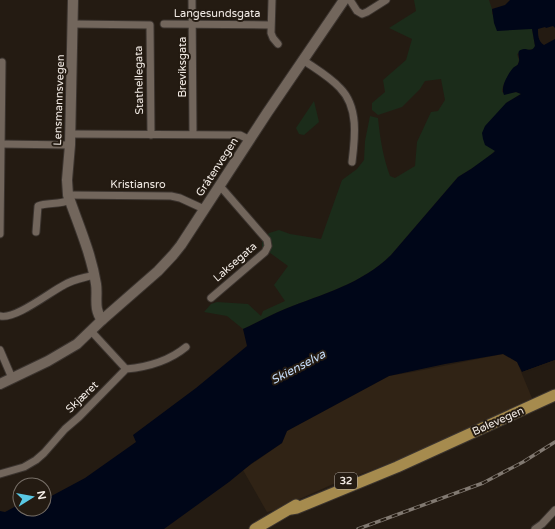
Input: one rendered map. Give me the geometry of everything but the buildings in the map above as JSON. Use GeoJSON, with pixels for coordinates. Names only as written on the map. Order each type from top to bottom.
{"type":"FeatureCollection","features":[{"type":"Feature","properties":{"kind":"main road","name":"Bølevegen"},"geometry":{"type":"LineString","coordinates":[[255,529],[291,509],[297,508],[397,467],[555,395]]}},
{"type":"Feature","properties":{"kind":"main road","name":"Bølevegen"},"geometry":{"type":"LineString","coordinates":[[442,447],[515,420],[555,400]]}},
{"type":"Feature","properties":{"kind":"street","name":"Lensmannsvegen"},"geometry":{"type":"LineString","coordinates":[[73,0],[70,145],[67,180],[69,198],[94,275],[97,291],[97,310],[102,320]]}},
{"type":"Feature","properties":{"kind":"street","name":"Breviksgata"},"geometry":{"type":"LineString","coordinates":[[192,0],[193,134]]}},
{"type":"Feature","properties":{"kind":"street"},"geometry":{"type":"LineString","coordinates":[[272,0],[270,25],[272,38],[278,44]]}},
{"type":"Feature","properties":{"kind":"street","name":"Gråtenvegen"},"geometry":{"type":"LineString","coordinates":[[0,384],[66,351],[91,331],[166,264],[181,245],[344,0]]}},
{"type":"Feature","properties":{"kind":"street"},"geometry":{"type":"LineString","coordinates":[[350,0],[357,11],[362,14],[386,0]]}},
{"type":"Feature","properties":{"kind":"street","name":"Stathellegata"},"geometry":{"type":"LineString","coordinates":[[73,24],[150,24],[151,135]]}},
{"type":"Feature","properties":{"kind":"street","name":"Langesundsgata"},"geometry":{"type":"LineString","coordinates":[[164,24],[270,25]]}},
{"type":"Feature","properties":{"kind":"street"},"geometry":{"type":"LineString","coordinates":[[303,60],[342,89],[348,99],[353,114],[355,131],[352,162]]}},
{"type":"Feature","properties":{"kind":"street"},"geometry":{"type":"LineString","coordinates":[[0,234],[2,62]]}},
{"type":"Feature","properties":{"kind":"street"},"geometry":{"type":"LineString","coordinates":[[70,134],[240,135],[250,140]]}},
{"type":"Feature","properties":{"kind":"street"},"geometry":{"type":"LineString","coordinates":[[1,144],[70,145]]}},
{"type":"Feature","properties":{"kind":"street","name":"Laksegata"},"geometry":{"type":"LineString","coordinates":[[211,298],[265,252],[268,246],[266,240],[220,186]]}},
{"type":"Feature","properties":{"kind":"street","name":"Kristiansro"},"geometry":{"type":"LineString","coordinates":[[69,198],[171,196],[180,198],[204,209]]}},
{"type":"Feature","properties":{"kind":"street"},"geometry":{"type":"LineString","coordinates":[[36,232],[38,206],[43,204],[63,203],[69,198]]}},
{"type":"Feature","properties":{"kind":"street"},"geometry":{"type":"LineString","coordinates":[[0,316],[11,316],[76,279],[94,275]]}},
{"type":"Feature","properties":{"kind":"street"},"geometry":{"type":"LineString","coordinates":[[91,331],[126,369],[142,368],[155,364],[180,352],[186,347]]}},
{"type":"Feature","properties":{"kind":"street"},"geometry":{"type":"LineString","coordinates":[[0,350],[12,378]]}},
{"type":"Feature","properties":{"kind":"street","name":"Skjæret"},"geometry":{"type":"LineString","coordinates":[[0,474],[24,467],[44,453],[65,429],[79,417],[126,369]]}},
{"type":"Feature","properties":{"kind":"street"},"geometry":{"type":"LineString","coordinates":[[535,529],[555,510]]}},
{"type":"Feature","properties":{"kind":"shaded area"},"geometry":{"type":"Polygon","coordinates":[[[503,354],[517,362],[534,403],[416,454],[331,485],[275,510],[267,512],[243,470],[282,443],[287,431],[389,376],[503,354]]]}},
{"type":"Feature","properties":{"kind":"green space"},"geometry":{"type":"Polygon","coordinates":[[[414,0],[489,0],[492,14],[528,29],[532,29],[535,46],[534,49],[517,54],[519,60],[518,64],[510,73],[503,86],[502,92],[517,92],[521,94],[506,103],[495,151],[482,162],[458,177],[391,255],[367,274],[327,293],[279,311],[243,329],[227,316],[204,312],[211,304],[217,302],[248,304],[261,316],[263,311],[285,301],[274,285],[288,266],[262,247],[262,242],[269,233],[279,230],[290,234],[321,239],[342,180],[357,169],[364,160],[365,141],[370,116],[378,118],[385,162],[390,176],[395,178],[415,166],[417,142],[431,112],[438,111],[445,100],[441,79],[425,81],[420,89],[402,107],[378,115],[372,110],[372,103],[385,92],[383,80],[406,60],[412,39],[389,28],[416,11],[414,0]]]}},
{"type":"Feature","properties":{"kind":"green space"},"geometry":{"type":"Polygon","coordinates":[[[314,101],[319,122],[304,135],[299,134],[296,128],[314,101]]]}},
{"type":"Feature","properties":{"kind":"water","name":"Skienselva"},"geometry":{"type":"Polygon","coordinates":[[[510,0],[555,0],[555,28],[553,26],[538,29],[538,36],[539,40],[544,45],[555,39],[555,360],[522,372],[517,362],[503,354],[389,376],[287,431],[282,443],[251,464],[229,482],[164,529],[0,529],[0,511],[5,512],[12,508],[12,517],[52,517],[52,496],[85,478],[136,442],[133,435],[196,388],[247,346],[243,329],[279,311],[354,281],[380,265],[391,255],[458,177],[495,151],[485,145],[482,133],[485,126],[506,103],[521,94],[516,92],[504,95],[503,88],[507,77],[513,68],[518,64],[519,51],[523,49],[532,50],[535,46],[532,29],[497,31],[492,9],[505,5],[510,0]]]}},
{"type":"Feature","properties":{"kind":"pier"},"geometry":{"type":"Polygon","coordinates":[[[555,360],[555,362],[523,373],[522,372],[555,360]]]}},
{"type":"Feature","properties":{"kind":"railway"},"geometry":{"type":"LineString","coordinates":[[358,529],[483,483],[523,462],[555,442]]}}]}
